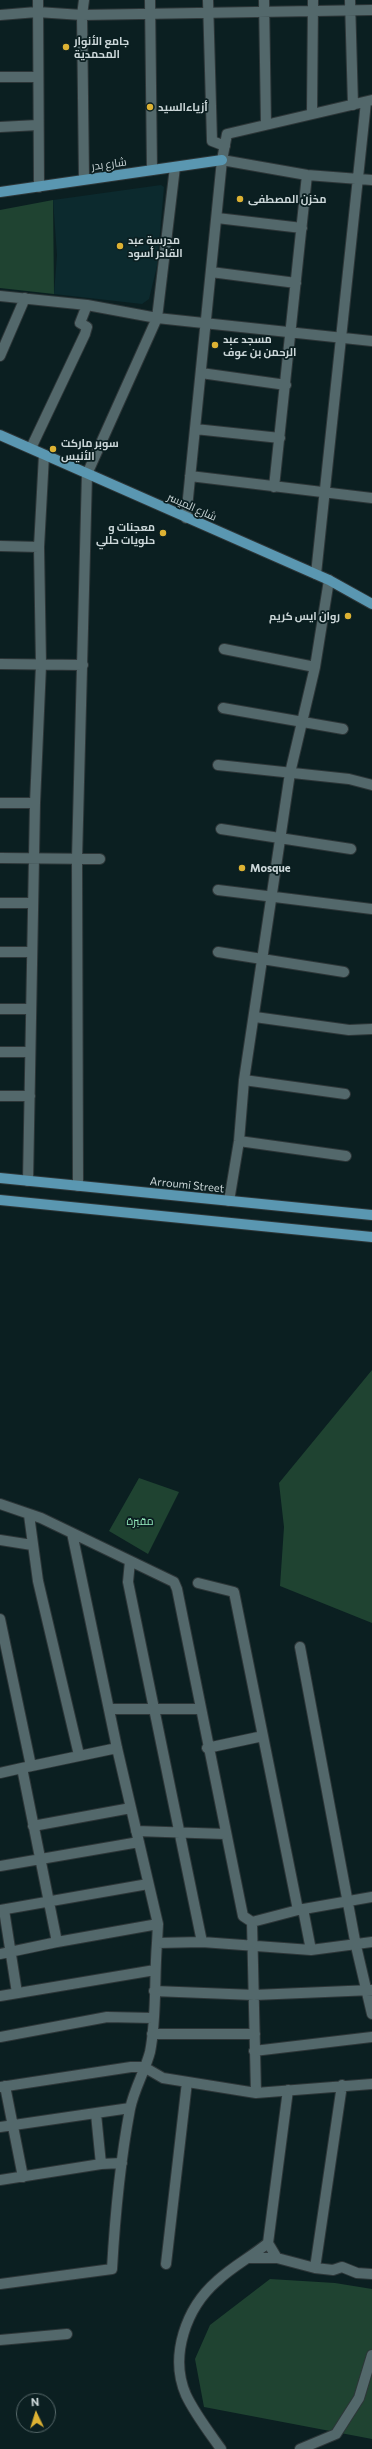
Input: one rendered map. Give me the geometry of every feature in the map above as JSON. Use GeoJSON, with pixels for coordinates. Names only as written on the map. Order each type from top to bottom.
{"type":"FeatureCollection","features":[{"type":"Feature","properties":{"kind":"main road","name":"شارع بدر"},"geometry":{"type":"LineString","coordinates":[[0,192],[222,160]]}},
{"type":"Feature","properties":{"kind":"main road","name":"شارع الميسر"},"geometry":{"type":"LineString","coordinates":[[0,435],[316,574],[372,604]]}},
{"type":"Feature","properties":{"kind":"main road","name":"Arroumi Street"},"geometry":{"type":"LineString","coordinates":[[0,1178],[372,1215]]}},
{"type":"Feature","properties":{"kind":"main road"},"geometry":{"type":"LineString","coordinates":[[0,1200],[372,1237]]}},
{"type":"Feature","properties":{"kind":"street"},"geometry":{"type":"LineString","coordinates":[[38,0],[37,77],[39,187]]}},
{"type":"Feature","properties":{"kind":"street"},"geometry":{"type":"LineString","coordinates":[[84,0],[82,15],[84,179]]}},
{"type":"Feature","properties":{"kind":"street"},"geometry":{"type":"LineString","coordinates":[[150,0],[150,107],[152,170]]}},
{"type":"Feature","properties":{"kind":"street"},"geometry":{"type":"LineString","coordinates":[[208,0],[212,141],[225,146]]}},
{"type":"Feature","properties":{"kind":"street"},"geometry":{"type":"LineString","coordinates":[[264,0],[266,124]]}},
{"type":"Feature","properties":{"kind":"street"},"geometry":{"type":"LineString","coordinates":[[312,114],[313,0]]}},
{"type":"Feature","properties":{"kind":"street"},"geometry":{"type":"LineString","coordinates":[[0,15],[37,12],[82,15],[313,11],[350,5],[372,10]]}},
{"type":"Feature","properties":{"kind":"street"},"geometry":{"type":"LineString","coordinates":[[350,5],[353,105]]}},
{"type":"Feature","properties":{"kind":"street"},"geometry":{"type":"LineString","coordinates":[[0,77],[37,77]]}},
{"type":"Feature","properties":{"kind":"street"},"geometry":{"type":"LineString","coordinates":[[186,518],[222,160],[227,134],[369,101],[358,179],[316,574]]}},
{"type":"Feature","properties":{"kind":"street"},"geometry":{"type":"LineString","coordinates":[[0,127],[38,125]]}},
{"type":"Feature","properties":{"kind":"street"},"geometry":{"type":"LineString","coordinates":[[222,160],[307,175],[372,180]]}},
{"type":"Feature","properties":{"kind":"street"},"geometry":{"type":"LineString","coordinates":[[78,1186],[77,859],[83,665],[86,474],[157,318],[175,167]]}},
{"type":"Feature","properties":{"kind":"street"},"geometry":{"type":"LineString","coordinates":[[274,487],[292,332],[307,175]]}},
{"type":"Feature","properties":{"kind":"street"},"geometry":{"type":"LineString","coordinates":[[217,218],[302,228]]}},
{"type":"Feature","properties":{"kind":"street"},"geometry":{"type":"LineString","coordinates":[[211,272],[296,283]]}},
{"type":"Feature","properties":{"kind":"street"},"geometry":{"type":"LineString","coordinates":[[0,296],[87,305],[157,318],[372,341]]}},
{"type":"Feature","properties":{"kind":"street"},"geometry":{"type":"LineString","coordinates":[[0,356],[25,298]]}},
{"type":"Feature","properties":{"kind":"street"},"geometry":{"type":"LineString","coordinates":[[31,448],[85,334],[87,327],[80,323],[87,305]]}},
{"type":"Feature","properties":{"kind":"street"},"geometry":{"type":"LineString","coordinates":[[201,373],[286,385]]}},
{"type":"Feature","properties":{"kind":"street"},"geometry":{"type":"LineString","coordinates":[[195,428],[280,438]]}},
{"type":"Feature","properties":{"kind":"street"},"geometry":{"type":"LineString","coordinates":[[28,1181],[35,803],[41,665],[39,547],[44,455]]}},
{"type":"Feature","properties":{"kind":"street"},"geometry":{"type":"LineString","coordinates":[[190,476],[324,494],[372,498]]}},
{"type":"Feature","properties":{"kind":"street"},"geometry":{"type":"LineString","coordinates":[[0,546],[39,547]]}},
{"type":"Feature","properties":{"kind":"street"},"geometry":{"type":"LineString","coordinates":[[229,1201],[239,1141],[244,1080],[282,838],[290,773],[315,667],[329,580]]}},
{"type":"Feature","properties":{"kind":"street"},"geometry":{"type":"LineString","coordinates":[[224,650],[315,667]]}},
{"type":"Feature","properties":{"kind":"street"},"geometry":{"type":"LineString","coordinates":[[0,664],[83,665]]}},
{"type":"Feature","properties":{"kind":"street"},"geometry":{"type":"LineString","coordinates":[[223,708],[343,729]]}},
{"type":"Feature","properties":{"kind":"street"},"geometry":{"type":"LineString","coordinates":[[218,765],[349,779],[372,785]]}},
{"type":"Feature","properties":{"kind":"street"},"geometry":{"type":"LineString","coordinates":[[0,803],[35,803]]}},
{"type":"Feature","properties":{"kind":"street"},"geometry":{"type":"LineString","coordinates":[[221,829],[351,849]]}},
{"type":"Feature","properties":{"kind":"street"},"geometry":{"type":"LineString","coordinates":[[0,858],[100,859]]}},
{"type":"Feature","properties":{"kind":"street"},"geometry":{"type":"LineString","coordinates":[[218,890],[273,898],[372,909]]}},
{"type":"Feature","properties":{"kind":"street"},"geometry":{"type":"LineString","coordinates":[[0,903],[33,903]]}},
{"type":"Feature","properties":{"kind":"street"},"geometry":{"type":"LineString","coordinates":[[0,952],[32,952]]}},
{"type":"Feature","properties":{"kind":"street"},"geometry":{"type":"LineString","coordinates":[[218,952],[344,972]]}},
{"type":"Feature","properties":{"kind":"street"},"geometry":{"type":"LineString","coordinates":[[0,1009],[31,1009]]}},
{"type":"Feature","properties":{"kind":"street"},"geometry":{"type":"LineString","coordinates":[[255,1017],[350,1030],[372,1029]]}},
{"type":"Feature","properties":{"kind":"street"},"geometry":{"type":"LineString","coordinates":[[0,1052],[30,1052]]}},
{"type":"Feature","properties":{"kind":"street"},"geometry":{"type":"LineString","coordinates":[[244,1080],[345,1094]]}},
{"type":"Feature","properties":{"kind":"street"},"geometry":{"type":"LineString","coordinates":[[0,1096],[30,1096]]}},
{"type":"Feature","properties":{"kind":"street"},"geometry":{"type":"LineString","coordinates":[[239,1141],[346,1156]]}},
{"type":"Feature","properties":{"kind":"street"},"geometry":{"type":"LineString","coordinates":[[0,1504],[72,1532],[174,1582],[177,1589],[207,1748],[243,1916],[252,1922],[301,1909],[372,1897]]}},
{"type":"Feature","properties":{"kind":"street"},"geometry":{"type":"LineString","coordinates":[[29,1515],[38,1581],[79,1755]]}},
{"type":"Feature","properties":{"kind":"street"},"geometry":{"type":"LineString","coordinates":[[0,2284],[112,2269],[115,2219],[130,2108],[149,2054],[152,2034],[158,1924],[117,1748],[72,1532]]}},
{"type":"Feature","properties":{"kind":"street"},"geometry":{"type":"LineString","coordinates":[[0,1540],[32,1545]]}},
{"type":"Feature","properties":{"kind":"street"},"geometry":{"type":"LineString","coordinates":[[130,1561],[128,1582],[202,1942]]}},
{"type":"Feature","properties":{"kind":"street"},"geometry":{"type":"LineString","coordinates":[[198,1583],[234,1592],[263,1736],[311,1950]]}},
{"type":"Feature","properties":{"kind":"street"},"geometry":{"type":"LineString","coordinates":[[0,1619],[26,1767],[33,1826],[57,1942]]}},
{"type":"Feature","properties":{"kind":"street"},"geometry":{"type":"LineString","coordinates":[[300,1647],[356,1946],[369,1990],[372,2014]]}},
{"type":"Feature","properties":{"kind":"street"},"geometry":{"type":"LineString","coordinates":[[109,1710],[200,1709]]}},
{"type":"Feature","properties":{"kind":"street"},"geometry":{"type":"LineString","coordinates":[[207,1748],[263,1736]]}},
{"type":"Feature","properties":{"kind":"street"},"geometry":{"type":"LineString","coordinates":[[0,1773],[117,1748]]}},
{"type":"Feature","properties":{"kind":"street"},"geometry":{"type":"LineString","coordinates":[[33,1826],[131,1808]]}},
{"type":"Feature","properties":{"kind":"street"},"geometry":{"type":"LineString","coordinates":[[136,1831],[225,1834]]}},
{"type":"Feature","properties":{"kind":"street"},"geometry":{"type":"LineString","coordinates":[[0,1866],[139,1842]]}},
{"type":"Feature","properties":{"kind":"street"},"geometry":{"type":"LineString","coordinates":[[17,1993],[5,1953],[2,1910],[148,1884]]}},
{"type":"Feature","properties":{"kind":"street"},"geometry":{"type":"LineString","coordinates":[[252,1922],[256,2093]]}},
{"type":"Feature","properties":{"kind":"street"},"geometry":{"type":"LineString","coordinates":[[5,1953],[158,1924]]}},
{"type":"Feature","properties":{"kind":"street"},"geometry":{"type":"LineString","coordinates":[[157,1944],[202,1942],[311,1950],[356,1946],[372,1942]]}},
{"type":"Feature","properties":{"kind":"street"},"geometry":{"type":"LineString","coordinates":[[0,1996],[155,1970]]}},
{"type":"Feature","properties":{"kind":"street"},"geometry":{"type":"LineString","coordinates":[[154,1991],[254,1995],[369,1990]]}},
{"type":"Feature","properties":{"kind":"street"},"geometry":{"type":"LineString","coordinates":[[0,2037],[107,2017],[153,2018]]}},
{"type":"Feature","properties":{"kind":"street"},"geometry":{"type":"LineString","coordinates":[[152,2034],[255,2034]]}},
{"type":"Feature","properties":{"kind":"street"},"geometry":{"type":"LineString","coordinates":[[254,2051],[372,2037]]}},
{"type":"Feature","properties":{"kind":"street"},"geometry":{"type":"LineString","coordinates":[[23,2177],[13,2125],[2,2086],[131,2067],[144,2068],[163,2078],[256,2093],[342,2085],[372,2084]]}},
{"type":"Feature","properties":{"kind":"street"},"geometry":{"type":"LineString","coordinates":[[166,2264],[187,2082]]}},
{"type":"Feature","properties":{"kind":"street"},"geometry":{"type":"LineString","coordinates":[[315,2268],[342,2085]]}},
{"type":"Feature","properties":{"kind":"street"},"geometry":{"type":"LineString","coordinates":[[277,2258],[268,2243],[288,2090]]}},
{"type":"Feature","properties":{"kind":"street"},"geometry":{"type":"LineString","coordinates":[[0,2127],[130,2108]]}},
{"type":"Feature","properties":{"kind":"street"},"geometry":{"type":"LineString","coordinates":[[96,2114],[101,2164]]}},
{"type":"Feature","properties":{"kind":"street"},"geometry":{"type":"LineString","coordinates":[[0,2180],[101,2164],[122,2163]]}},
{"type":"Feature","properties":{"kind":"street"},"geometry":{"type":"LineString","coordinates":[[221,2449],[186,2394],[181,2376],[180,2346],[183,2329],[197,2304],[215,2282],[241,2261],[249,2258],[268,2243]]}},
{"type":"Feature","properties":{"kind":"street"},"geometry":{"type":"LineString","coordinates":[[249,2258],[277,2258],[315,2268],[333,2270],[342,2267],[357,2273],[372,2274]]}},
{"type":"Feature","properties":{"kind":"street"},"geometry":{"type":"LineString","coordinates":[[0,2340],[66,2334]]}},
{"type":"Feature","properties":{"kind":"street"},"geometry":{"type":"LineString","coordinates":[[300,2449],[336,2434],[359,2398],[372,2355]]}},
{"type":"Feature","properties":{"kind":"shaded area"},"geometry":{"type":"Polygon","coordinates":[[[161,185],[164,187],[157,266],[149,299],[142,304],[54,294],[57,255],[53,200],[161,185]]]}},
{"type":"Feature","properties":{"kind":"green space"},"geometry":{"type":"Polygon","coordinates":[[[53,200],[54,294],[0,288],[0,210],[53,200]]]}},
{"type":"Feature","properties":{"kind":"green space"},"geometry":{"type":"Polygon","coordinates":[[[372,1370],[372,1623],[280,1586],[284,1527],[279,1483],[372,1370]]]}},
{"type":"Feature","properties":{"kind":"green space","name":"مقبرة"},"geometry":{"type":"Polygon","coordinates":[[[139,1478],[179,1492],[148,1554],[109,1531],[139,1478]]]}},
{"type":"Feature","properties":{"kind":"green space"},"geometry":{"type":"Polygon","coordinates":[[[270,2279],[335,2283],[372,2289],[372,2439],[204,2407],[195,2359],[210,2325],[270,2279]]]}},
{"type":"Feature","properties":{"kind":"place","name":"جامع الأنوار المحمدية"},"geometry":{"type":"Point","coordinates":[66,47]}},
{"type":"Feature","properties":{"kind":"place","name":"أزياءالسيد"},"geometry":{"type":"Point","coordinates":[150,107]}},
{"type":"Feature","properties":{"kind":"place","name":"مخزن المصطفى"},"geometry":{"type":"Point","coordinates":[240,199]}},
{"type":"Feature","properties":{"kind":"place","name":"مدرسة عبد القادر أسود"},"geometry":{"type":"Point","coordinates":[120,246]}},
{"type":"Feature","properties":{"kind":"place","name":"مسجد عبد الرحمن بن عوف"},"geometry":{"type":"Point","coordinates":[215,345]}},
{"type":"Feature","properties":{"kind":"place","name":"سوبر ماركت الأنيس"},"geometry":{"type":"Point","coordinates":[53,449]}},
{"type":"Feature","properties":{"kind":"place","name":"معجنات و حلويات حللي"},"geometry":{"type":"Point","coordinates":[163,533]}},
{"type":"Feature","properties":{"kind":"place","name":"روان ايس كريم"},"geometry":{"type":"Point","coordinates":[348,616]}},
{"type":"Feature","properties":{"kind":"place","name":"Mosque"},"geometry":{"type":"Point","coordinates":[242,868]}}]}
